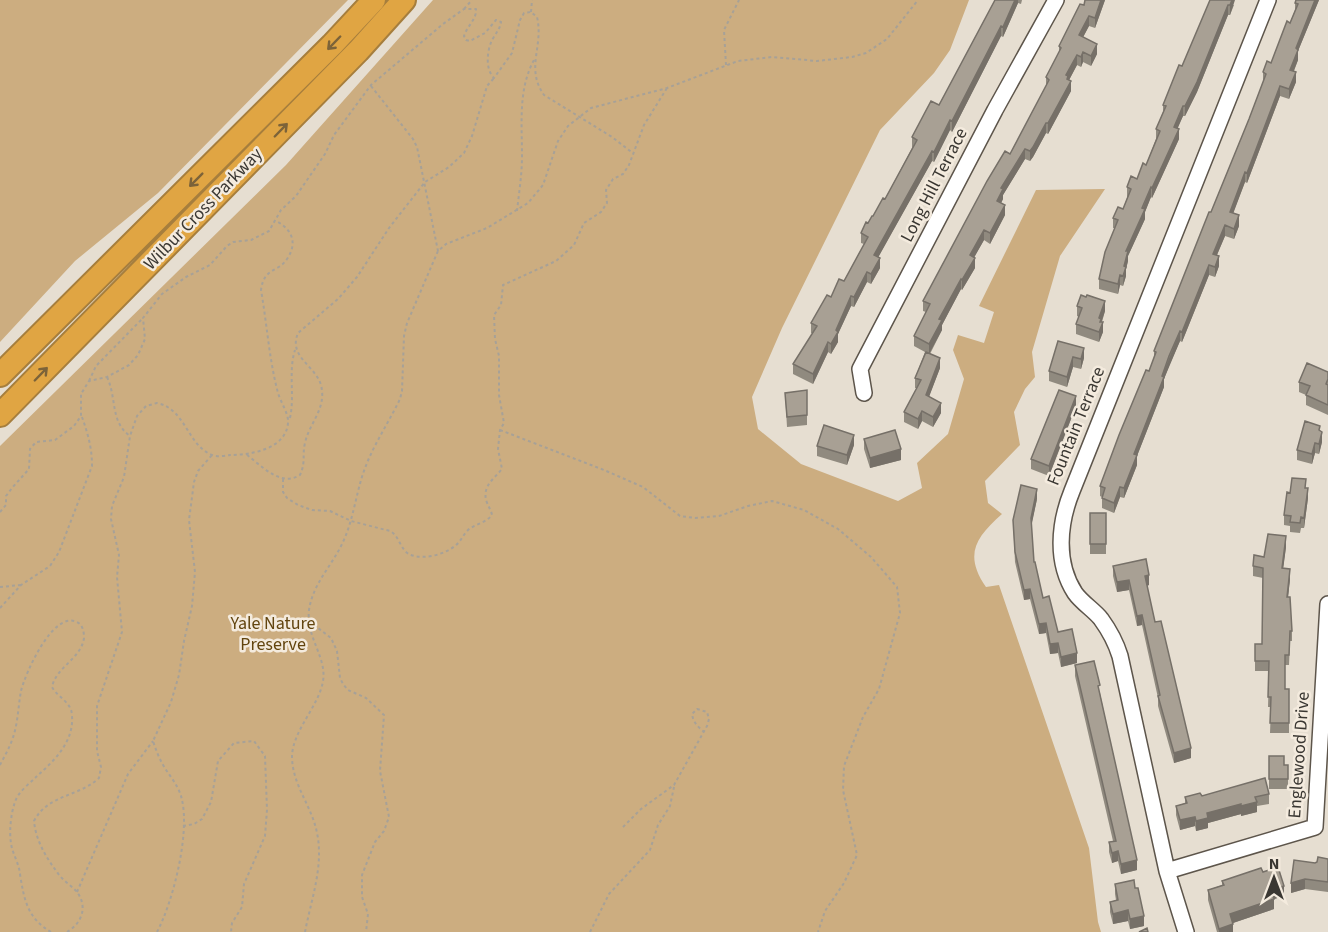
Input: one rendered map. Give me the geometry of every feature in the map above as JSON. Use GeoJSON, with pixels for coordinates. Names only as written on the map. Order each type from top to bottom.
{"type":"FeatureCollection","features":[{"type":"Feature","properties":{"kind":"highway","name":"Wilbur Cross Parkway"},"geometry":{"type":"LineString","coordinates":[[0,375],[332,45],[374,0]]}},
{"type":"Feature","properties":{"kind":"highway","name":"Wilbur Cross Parkway"},"geometry":{"type":"LineString","coordinates":[[0,416],[358,51],[404,0]]}},
{"type":"Feature","properties":{"kind":"street","name":"Long Hill Terrace"},"geometry":{"type":"LineString","coordinates":[[864,393],[860,369],[995,110],[1056,0]]}},
{"type":"Feature","properties":{"kind":"street","name":"Fountain Terrace"},"geometry":{"type":"LineString","coordinates":[[1186,932],[1167,871],[1120,656],[1101,618],[1076,594],[1067,577],[1063,559],[1061,524],[1076,480],[1268,0]]}},
{"type":"Feature","properties":{"kind":"street","name":"Englewood Drive"},"geometry":{"type":"LineString","coordinates":[[1167,871],[1321,829],[1328,604]]}},
{"type":"Feature","properties":{"kind":"path"},"geometry":{"type":"LineString","coordinates":[[0,608],[21,585],[50,566],[59,552],[92,466],[90,437],[81,416],[81,394],[96,366],[143,318],[162,294],[186,277],[210,265],[233,242],[251,240],[268,231],[281,210],[296,196],[325,154],[334,135],[371,85],[472,0]]}},
{"type":"Feature","properties":{"kind":"path"},"geometry":{"type":"LineString","coordinates":[[531,12],[532,0]]}},
{"type":"Feature","properties":{"kind":"path"},"geometry":{"type":"LineString","coordinates":[[726,65],[724,30],[739,0]]}},
{"type":"Feature","properties":{"kind":"path"},"geometry":{"type":"LineString","coordinates":[[305,932],[315,886],[318,844],[314,823],[298,788],[292,755],[323,682],[321,659],[311,636],[309,621],[312,594],[324,571],[340,549],[351,520],[366,465],[400,399],[407,323],[438,251],[446,244],[487,228],[528,203],[543,185],[558,141],[568,126],[591,108],[667,88],[726,65],[756,57],[790,57],[817,61],[866,53],[887,39],[918,0]]}},
{"type":"Feature","properties":{"kind":"path"},"geometry":{"type":"LineString","coordinates":[[464,9],[476,9],[476,15],[464,36],[466,40],[470,41],[485,33],[496,20],[501,22],[489,51],[487,63],[489,74],[494,78]]}},
{"type":"Feature","properties":{"kind":"path"},"geometry":{"type":"LineString","coordinates":[[67,932],[75,927],[83,910],[83,903],[77,892],[61,878],[39,845],[34,821],[39,811],[50,802],[84,788],[99,778],[101,767],[98,751],[98,706],[122,632],[117,577],[119,555],[111,519],[112,506],[124,477],[130,436],[136,416],[151,404],[162,404],[179,416],[200,446],[212,455],[247,455],[280,441],[287,432],[292,405],[291,363],[298,333],[338,299],[357,277],[389,228],[425,182],[449,167],[464,153],[487,86],[512,53],[520,20],[525,13],[531,12],[537,16],[538,22],[539,34],[535,57],[536,85],[544,95],[612,137],[634,154]]}},
{"type":"Feature","properties":{"kind":"path"},"geometry":{"type":"LineString","coordinates":[[517,211],[521,166],[522,102],[528,70],[535,57]]}},
{"type":"Feature","properties":{"kind":"path"},"geometry":{"type":"LineString","coordinates":[[371,85],[413,138],[417,147],[438,251]]}},
{"type":"Feature","properties":{"kind":"path"},"geometry":{"type":"LineString","coordinates":[[283,479],[283,492],[287,498],[298,505],[312,510],[330,511],[394,533],[403,549],[410,555],[442,554],[456,546],[468,530],[488,520],[492,515],[485,496],[486,490],[488,483],[502,469],[498,456],[500,430],[504,423],[499,395],[500,356],[495,339],[494,315],[501,305],[503,285],[556,261],[574,244],[584,223],[601,212],[607,203],[606,190],[613,179],[623,174],[634,154],[644,125],[667,88]]}},
{"type":"Feature","properties":{"kind":"path"},"geometry":{"type":"LineString","coordinates":[[276,220],[291,231],[293,240],[287,260],[262,279],[261,290],[270,361],[279,395],[289,420]]}},
{"type":"Feature","properties":{"kind":"path"},"geometry":{"type":"LineString","coordinates":[[89,381],[108,377],[129,365],[138,355],[145,339],[143,318]]}},
{"type":"Feature","properties":{"kind":"path"},"geometry":{"type":"LineString","coordinates":[[247,455],[283,479],[293,479],[300,475],[305,457],[304,444],[318,417],[322,398],[321,384],[295,350]]}},
{"type":"Feature","properties":{"kind":"path"},"geometry":{"type":"LineString","coordinates":[[108,377],[121,430],[130,436]]}},
{"type":"Feature","properties":{"kind":"path"},"geometry":{"type":"LineString","coordinates":[[0,512],[6,505],[6,496],[29,469],[30,449],[36,442],[55,440],[74,426],[81,416]]}},
{"type":"Feature","properties":{"kind":"path"},"geometry":{"type":"LineString","coordinates":[[500,430],[643,487],[680,516],[695,518],[719,516],[772,501],[804,510],[838,530],[863,550],[897,586],[900,613],[879,689],[863,717],[844,766],[843,790],[857,855],[844,883],[825,911],[818,932]]}},
{"type":"Feature","properties":{"kind":"path"},"geometry":{"type":"LineString","coordinates":[[77,892],[128,774],[153,741],[171,702],[179,675],[192,606],[195,572],[189,520],[194,482],[198,471],[212,455]]}},
{"type":"Feature","properties":{"kind":"path"},"geometry":{"type":"LineString","coordinates":[[0,587],[21,585]]}},
{"type":"Feature","properties":{"kind":"path"},"geometry":{"type":"LineString","coordinates":[[0,765],[13,740],[21,692],[26,674],[35,657],[59,624],[69,620],[77,622],[82,627],[83,642],[75,658],[53,682],[52,687],[57,695],[70,706],[73,715],[68,742],[15,800],[12,818],[11,843],[20,872],[22,891],[39,925],[51,932]]}},
{"type":"Feature","properties":{"kind":"path"},"geometry":{"type":"LineString","coordinates":[[309,621],[326,633],[334,644],[343,684],[348,690],[366,698],[384,715],[380,771],[389,817],[384,831],[375,842],[363,875],[362,897],[368,914],[366,932]]}},
{"type":"Feature","properties":{"kind":"path"},"geometry":{"type":"LineString","coordinates":[[590,932],[609,894],[650,850],[657,825],[670,806],[674,785],[695,751],[709,723],[707,712],[697,709],[692,717],[704,732]]}},
{"type":"Feature","properties":{"kind":"path"},"geometry":{"type":"LineString","coordinates":[[153,741],[160,760],[173,779],[182,800],[183,826],[180,859],[173,892],[165,917],[157,932]]}},
{"type":"Feature","properties":{"kind":"path"},"geometry":{"type":"LineString","coordinates":[[183,826],[194,824],[202,819],[211,802],[218,761],[234,743],[254,741],[265,756],[267,810],[265,836],[244,884],[243,907],[232,924],[231,932]]}},
{"type":"Feature","properties":{"kind":"path"},"geometry":{"type":"LineString","coordinates":[[622,827],[641,809],[674,785]]}},
{"type":"Feature","properties":{"kind":"green space"},"geometry":{"type":"Polygon","coordinates":[[[0,0],[348,0],[158,193],[75,261],[0,342],[0,0]]]}},
{"type":"Feature","properties":{"kind":"green space","name":"Yale Nature Preserve"},"geometry":{"type":"Polygon","coordinates":[[[433,0],[969,0],[950,50],[934,73],[880,130],[782,328],[752,397],[758,429],[801,464],[898,501],[922,488],[917,463],[948,434],[964,379],[953,350],[958,335],[984,343],[994,312],[979,306],[1036,190],[1105,189],[1060,256],[1032,352],[1035,377],[1025,389],[1014,412],[1020,445],[985,481],[988,503],[1002,514],[979,539],[974,556],[979,576],[986,587],[999,585],[1089,848],[1101,932],[0,932],[0,446],[286,165],[433,0]]]}},
{"type":"Feature","properties":{"kind":"building"},"geometry":{"type":"Polygon","coordinates":[[[995,0],[1015,0],[1003,27],[1001,26],[952,121],[950,120],[874,255],[880,258],[871,274],[867,272],[854,297],[851,296],[836,330],[838,332],[831,344],[828,342],[813,374],[793,364],[817,326],[811,323],[827,295],[831,297],[839,279],[844,281],[868,237],[861,233],[866,222],[868,223],[873,216],[883,198],[885,199],[917,140],[912,137],[931,101],[939,105],[995,0]]]}},
{"type":"Feature","properties":{"kind":"building"},"geometry":{"type":"Polygon","coordinates":[[[1085,0],[1101,0],[1095,18],[1089,16],[1079,35],[1097,44],[1091,56],[1083,52],[1081,57],[1077,55],[1066,75],[1071,81],[1048,123],[1030,151],[1025,149],[1001,188],[1003,189],[997,201],[1005,205],[990,233],[984,230],[970,255],[975,258],[939,319],[942,320],[929,344],[914,336],[930,304],[923,301],[987,181],[1005,151],[1010,154],[1049,80],[1046,77],[1061,48],[1059,46],[1080,4],[1084,5],[1085,0]]]}},
{"type":"Feature","properties":{"kind":"building"},"geometry":{"type":"Polygon","coordinates":[[[1210,0],[1232,0],[1197,82],[1183,106],[1174,127],[1179,129],[1142,208],[1145,209],[1126,251],[1128,251],[1123,276],[1120,275],[1118,284],[1099,279],[1105,252],[1118,220],[1113,218],[1118,207],[1123,209],[1131,189],[1127,187],[1131,176],[1137,179],[1143,163],[1146,165],[1160,131],[1156,129],[1166,106],[1163,105],[1210,0]]]}},
{"type":"Feature","properties":{"kind":"building"},"geometry":{"type":"Polygon","coordinates":[[[1296,0],[1315,0],[1290,70],[1296,72],[1289,89],[1280,86],[1230,212],[1239,215],[1234,229],[1225,225],[1213,254],[1219,256],[1215,267],[1209,265],[1182,332],[1180,331],[1169,356],[1162,376],[1164,377],[1134,454],[1137,455],[1124,488],[1120,487],[1114,503],[1102,498],[1105,488],[1100,486],[1146,370],[1149,371],[1156,352],[1154,351],[1209,212],[1211,212],[1249,119],[1266,74],[1263,72],[1267,61],[1271,63],[1287,21],[1290,23],[1298,4],[1295,3],[1296,0]]]}},
{"type":"Feature","properties":{"kind":"building"},"geometry":{"type":"Polygon","coordinates":[[[1081,295],[1105,301],[1099,318],[1100,322],[1103,322],[1099,332],[1076,324],[1082,308],[1077,306],[1081,295]]]}},
{"type":"Feature","properties":{"kind":"building"},"geometry":{"type":"Polygon","coordinates":[[[1058,341],[1084,348],[1081,359],[1073,357],[1067,377],[1049,371],[1058,341]]]}},
{"type":"Feature","properties":{"kind":"building"},"geometry":{"type":"Polygon","coordinates":[[[926,352],[940,358],[926,395],[941,403],[933,417],[922,411],[918,419],[904,412],[921,380],[915,378],[926,352]]]}},
{"type":"Feature","properties":{"kind":"building"},"geometry":{"type":"Polygon","coordinates":[[[1307,363],[1328,372],[1326,384],[1328,385],[1328,405],[1306,395],[1310,386],[1299,382],[1307,363]]]}},
{"type":"Feature","properties":{"kind":"building"},"geometry":{"type":"Polygon","coordinates":[[[807,390],[807,415],[787,417],[785,393],[807,390]]]}},
{"type":"Feature","properties":{"kind":"building"},"geometry":{"type":"Polygon","coordinates":[[[1059,390],[1076,396],[1049,466],[1031,459],[1059,390]]]}},
{"type":"Feature","properties":{"kind":"building"},"geometry":{"type":"Polygon","coordinates":[[[1305,421],[1320,426],[1319,430],[1322,432],[1319,444],[1315,443],[1312,454],[1297,450],[1305,421]]]}},
{"type":"Feature","properties":{"kind":"building"},"geometry":{"type":"Polygon","coordinates":[[[824,425],[854,435],[847,455],[817,446],[824,425]]]}},
{"type":"Feature","properties":{"kind":"building"},"geometry":{"type":"Polygon","coordinates":[[[895,430],[901,449],[870,458],[864,439],[895,430]]]}},
{"type":"Feature","properties":{"kind":"building"},"geometry":{"type":"Polygon","coordinates":[[[1292,478],[1306,479],[1305,488],[1308,488],[1304,518],[1301,517],[1300,523],[1290,522],[1291,516],[1284,515],[1287,492],[1290,493],[1292,478]]]}},
{"type":"Feature","properties":{"kind":"building"},"geometry":{"type":"Polygon","coordinates":[[[1021,485],[1037,489],[1031,518],[1034,562],[1043,598],[1049,596],[1058,632],[1072,629],[1077,653],[1061,657],[1058,643],[1050,644],[1046,623],[1039,624],[1030,589],[1024,590],[1015,552],[1013,520],[1021,485]]]}},
{"type":"Feature","properties":{"kind":"building"},"geometry":{"type":"Polygon","coordinates":[[[1090,513],[1106,513],[1106,544],[1090,544],[1090,513]]]}},
{"type":"Feature","properties":{"kind":"building"},"geometry":{"type":"Polygon","coordinates":[[[1268,534],[1286,536],[1282,568],[1290,569],[1287,597],[1290,597],[1292,631],[1290,631],[1289,655],[1285,655],[1285,689],[1289,689],[1289,723],[1270,723],[1269,661],[1255,661],[1255,644],[1262,644],[1263,568],[1253,566],[1254,555],[1264,557],[1268,534]]]}},
{"type":"Feature","properties":{"kind":"building"},"geometry":{"type":"Polygon","coordinates":[[[1146,559],[1149,575],[1145,576],[1155,622],[1161,621],[1191,748],[1174,753],[1158,696],[1160,695],[1142,615],[1137,616],[1129,580],[1117,582],[1113,566],[1146,559]]]}},
{"type":"Feature","properties":{"kind":"building"},"geometry":{"type":"Polygon","coordinates":[[[1094,661],[1137,860],[1121,864],[1118,851],[1112,853],[1109,842],[1116,841],[1075,665],[1094,661]]]}},
{"type":"Feature","properties":{"kind":"building"},"geometry":{"type":"Polygon","coordinates":[[[1269,756],[1284,756],[1284,765],[1288,765],[1288,779],[1269,779],[1269,756]]]}},
{"type":"Feature","properties":{"kind":"building"},"geometry":{"type":"Polygon","coordinates":[[[1265,778],[1269,794],[1255,797],[1257,802],[1207,813],[1208,818],[1196,821],[1195,817],[1180,820],[1176,806],[1187,803],[1185,797],[1200,793],[1202,796],[1265,778]]]}},
{"type":"Feature","properties":{"kind":"building"},"geometry":{"type":"Polygon","coordinates":[[[1318,857],[1328,859],[1328,882],[1305,879],[1291,883],[1294,860],[1315,863],[1318,857]]]}},
{"type":"Feature","properties":{"kind":"building"},"geometry":{"type":"Polygon","coordinates":[[[1278,867],[1284,886],[1271,890],[1274,899],[1230,914],[1233,924],[1219,929],[1208,890],[1224,885],[1222,881],[1261,868],[1263,872],[1278,867]]]}},
{"type":"Feature","properties":{"kind":"building"},"geometry":{"type":"Polygon","coordinates":[[[1134,880],[1144,916],[1130,919],[1128,910],[1113,914],[1110,902],[1118,900],[1115,884],[1134,880]]]}}]}
